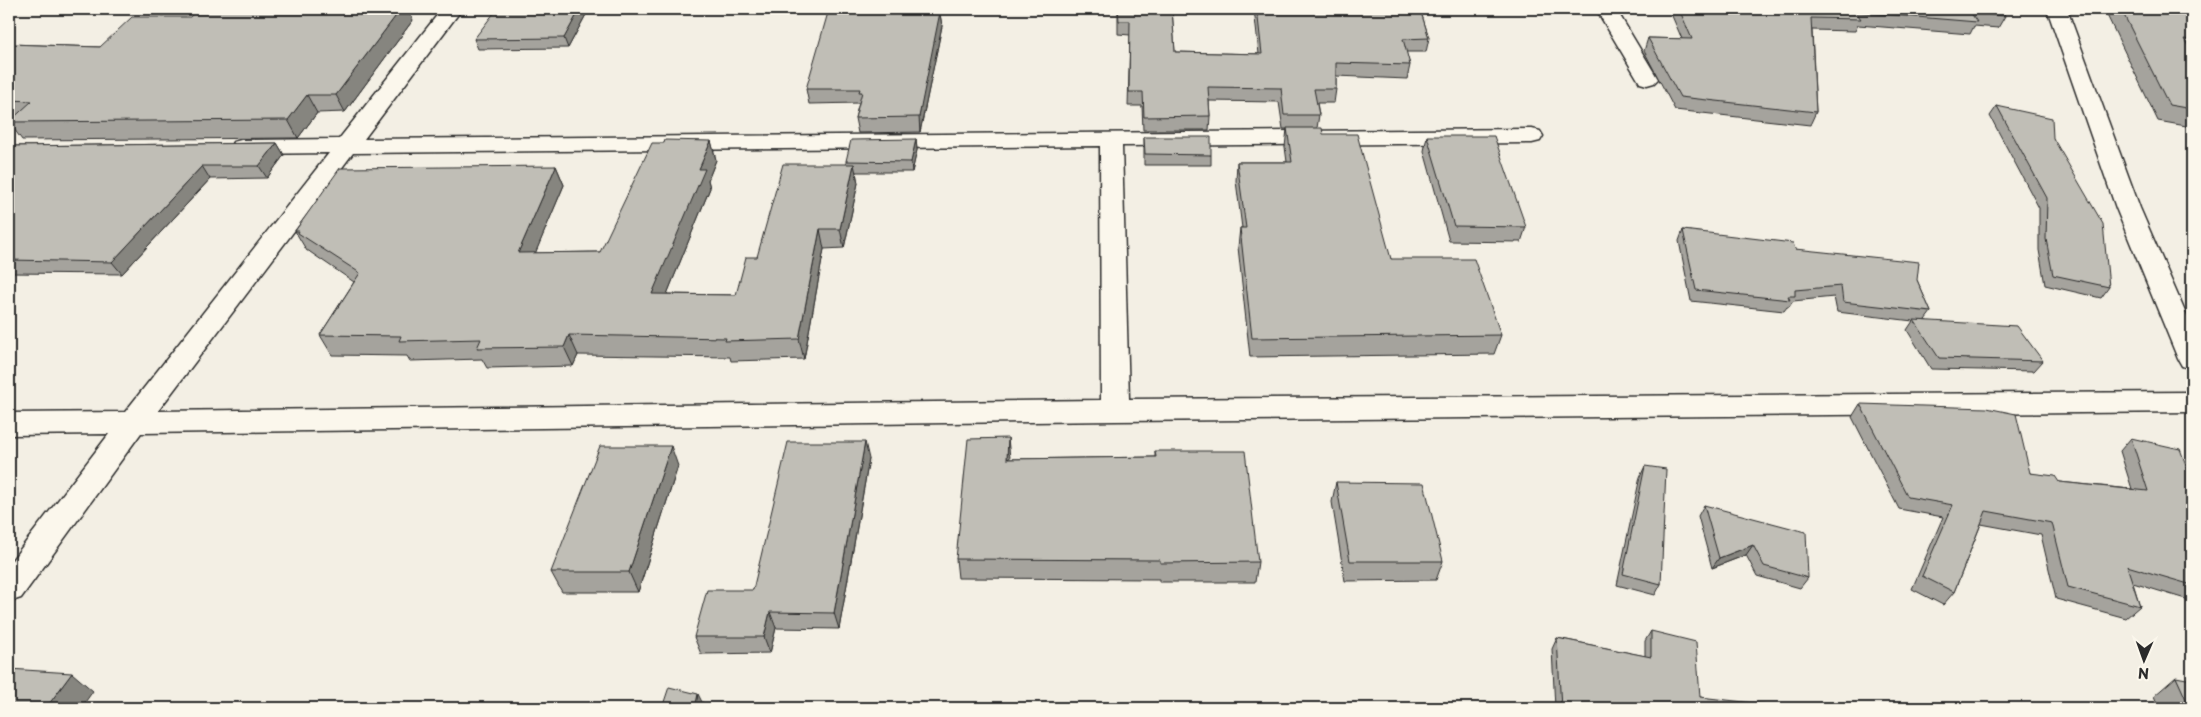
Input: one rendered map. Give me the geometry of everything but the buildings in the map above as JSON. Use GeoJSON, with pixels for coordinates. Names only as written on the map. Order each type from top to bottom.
{"type":"FeatureCollection","features":[{"type":"Feature","properties":{"kind":"street"},"geometry":{"type":"LineString","coordinates":[[9,588],[132,424],[452,9]]}},
{"type":"Feature","properties":{"kind":"street"},"geometry":{"type":"LineString","coordinates":[[1606,9],[1647,79]]}},
{"type":"Feature","properties":{"kind":"street"},"geometry":{"type":"LineString","coordinates":[[2057,9],[2128,208],[2192,359]]}},
{"type":"Feature","properties":{"kind":"street"},"geometry":{"type":"LineString","coordinates":[[218,147],[1532,136]]}},
{"type":"Feature","properties":{"kind":"street"},"geometry":{"type":"LineString","coordinates":[[1111,140],[1116,410]]}},
{"type":"Feature","properties":{"kind":"street"},"geometry":{"type":"LineString","coordinates":[[9,424],[132,424],[1116,410],[2192,402]]}}]}
